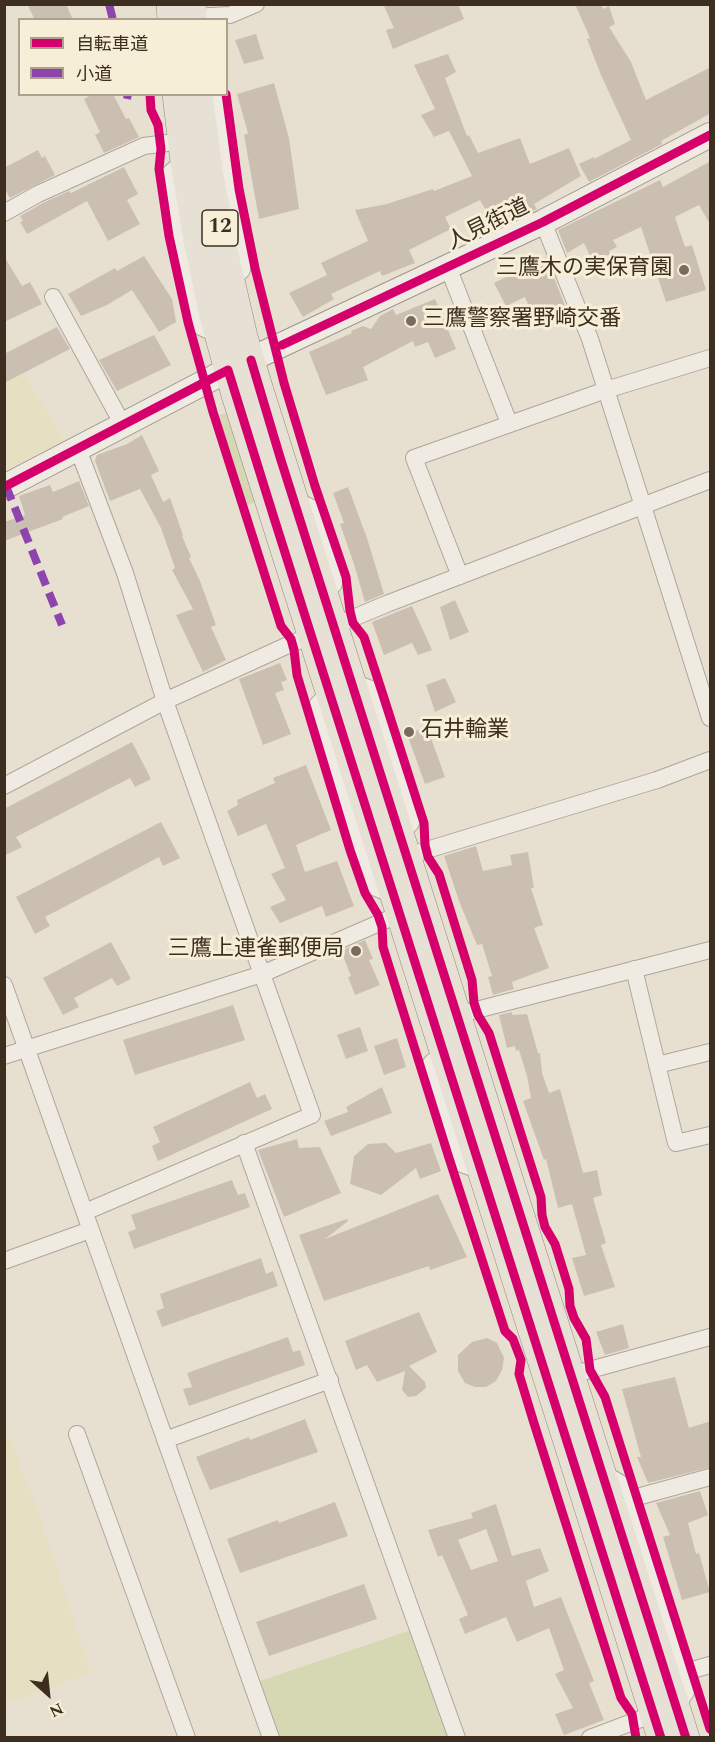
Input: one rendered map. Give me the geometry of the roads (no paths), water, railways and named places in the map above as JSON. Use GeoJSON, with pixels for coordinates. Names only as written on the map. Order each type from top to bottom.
{"type":"FeatureCollection","features":[{"type":"Feature","properties":{"kind":"main road"},"geometry":{"type":"LineString","coordinates":[[170,4],[188,15]]}},
{"type":"Feature","properties":{"kind":"main road","name":"12"},"geometry":{"type":"LineString","coordinates":[[176,96],[199,250],[218,334],[240,365],[293,499],[324,594],[323,631]]}},
{"type":"Feature","properties":{"kind":"main road","name":"12"},"geometry":{"type":"LineString","coordinates":[[199,96],[209,170],[230,281],[240,365],[340,687],[397,905],[445,1017],[532,1252],[559,1378],[664,1719],[686,1737]]}},
{"type":"Feature","properties":{"kind":"main road","name":"人見街道"},"geometry":{"type":"LineString","coordinates":[[4,487],[240,365],[543,222],[711,135]]}},
{"type":"Feature","properties":{"kind":"main road","name":"12"},"geometry":{"type":"LineString","coordinates":[[340,687],[404,845],[445,1017],[444,1052],[525,1310],[602,1472],[664,1719]]}},
{"type":"Feature","properties":{"kind":"main road"},"geometry":{"type":"LineString","coordinates":[[525,1310],[531,1315],[536,1315],[538,1311],[530,1282],[532,1252]]}},
{"type":"Feature","properties":{"kind":"street"},"geometry":{"type":"LineString","coordinates":[[188,15],[230,15],[256,4]]}},
{"type":"Feature","properties":{"kind":"street"},"geometry":{"type":"LineString","coordinates":[[213,96],[219,107],[244,258],[244,267],[230,281]]}},
{"type":"Feature","properties":{"kind":"street"},"geometry":{"type":"LineString","coordinates":[[4,213],[38,194],[144,146],[183,152]]}},
{"type":"Feature","properties":{"kind":"street"},"geometry":{"type":"LineString","coordinates":[[543,222],[590,339],[711,718]]}},
{"type":"Feature","properties":{"kind":"street"},"geometry":{"type":"LineString","coordinates":[[448,267],[509,423]]}},
{"type":"Feature","properties":{"kind":"street"},"geometry":{"type":"LineString","coordinates":[[53,297],[123,425]]}},
{"type":"Feature","properties":{"kind":"street"},"geometry":{"type":"LineString","coordinates":[[460,576],[414,458],[606,390],[711,358]]}},
{"type":"Feature","properties":{"kind":"street"},"geometry":{"type":"LineString","coordinates":[[78,449],[125,573],[165,701],[312,1115],[85,1212]]}},
{"type":"Feature","properties":{"kind":"street"},"geometry":{"type":"LineString","coordinates":[[4,786],[165,701],[323,631],[711,480]]}},
{"type":"Feature","properties":{"kind":"street"},"geometry":{"type":"LineString","coordinates":[[404,845],[646,783],[711,760]]}},
{"type":"Feature","properties":{"kind":"street"},"geometry":{"type":"LineString","coordinates":[[4,1056],[262,974],[397,905]]}},
{"type":"Feature","properties":{"kind":"street"},"geometry":{"type":"LineString","coordinates":[[445,1017],[711,951]]}},
{"type":"Feature","properties":{"kind":"street"},"geometry":{"type":"LineString","coordinates":[[634,969],[676,1143],[711,1135]]}},
{"type":"Feature","properties":{"kind":"street"},"geometry":{"type":"LineString","coordinates":[[4,985],[271,1737]]}},
{"type":"Feature","properties":{"kind":"street"},"geometry":{"type":"LineString","coordinates":[[657,1065],[711,1052]]}},
{"type":"Feature","properties":{"kind":"street"},"geometry":{"type":"LineString","coordinates":[[244,1143],[457,1737]]}},
{"type":"Feature","properties":{"kind":"street"},"geometry":{"type":"LineString","coordinates":[[4,1261],[90,1230]]}},
{"type":"Feature","properties":{"kind":"street"},"geometry":{"type":"LineString","coordinates":[[559,1378],[711,1337]]}},
{"type":"Feature","properties":{"kind":"street"},"geometry":{"type":"LineString","coordinates":[[165,1440],[330,1380]]}},
{"type":"Feature","properties":{"kind":"street"},"geometry":{"type":"LineString","coordinates":[[77,1434],[187,1737]]}},
{"type":"Feature","properties":{"kind":"street"},"geometry":{"type":"LineString","coordinates":[[590,1737],[664,1719],[686,1692],[688,1683],[625,1486],[602,1472]]}},
{"type":"Feature","properties":{"kind":"street"},"geometry":{"type":"LineString","coordinates":[[630,1499],[711,1477]]}},
{"type":"Feature","properties":{"kind":"street"},"geometry":{"type":"LineString","coordinates":[[685,1672],[711,1665]]}},
{"type":"Feature","properties":{"kind":"place","name":"三鷹木の実保育園"},"geometry":{"type":"Point","coordinates":[684,270]}},
{"type":"Feature","properties":{"kind":"place","name":"三鷹警察署野崎交番"},"geometry":{"type":"Point","coordinates":[411,321]}},
{"type":"Feature","properties":{"kind":"place","name":"石井輪業"},"geometry":{"type":"Point","coordinates":[409,732]}},
{"type":"Feature","properties":{"kind":"place","name":"三鷹上連雀郵便局"},"geometry":{"type":"Point","coordinates":[356,951]}}]}
